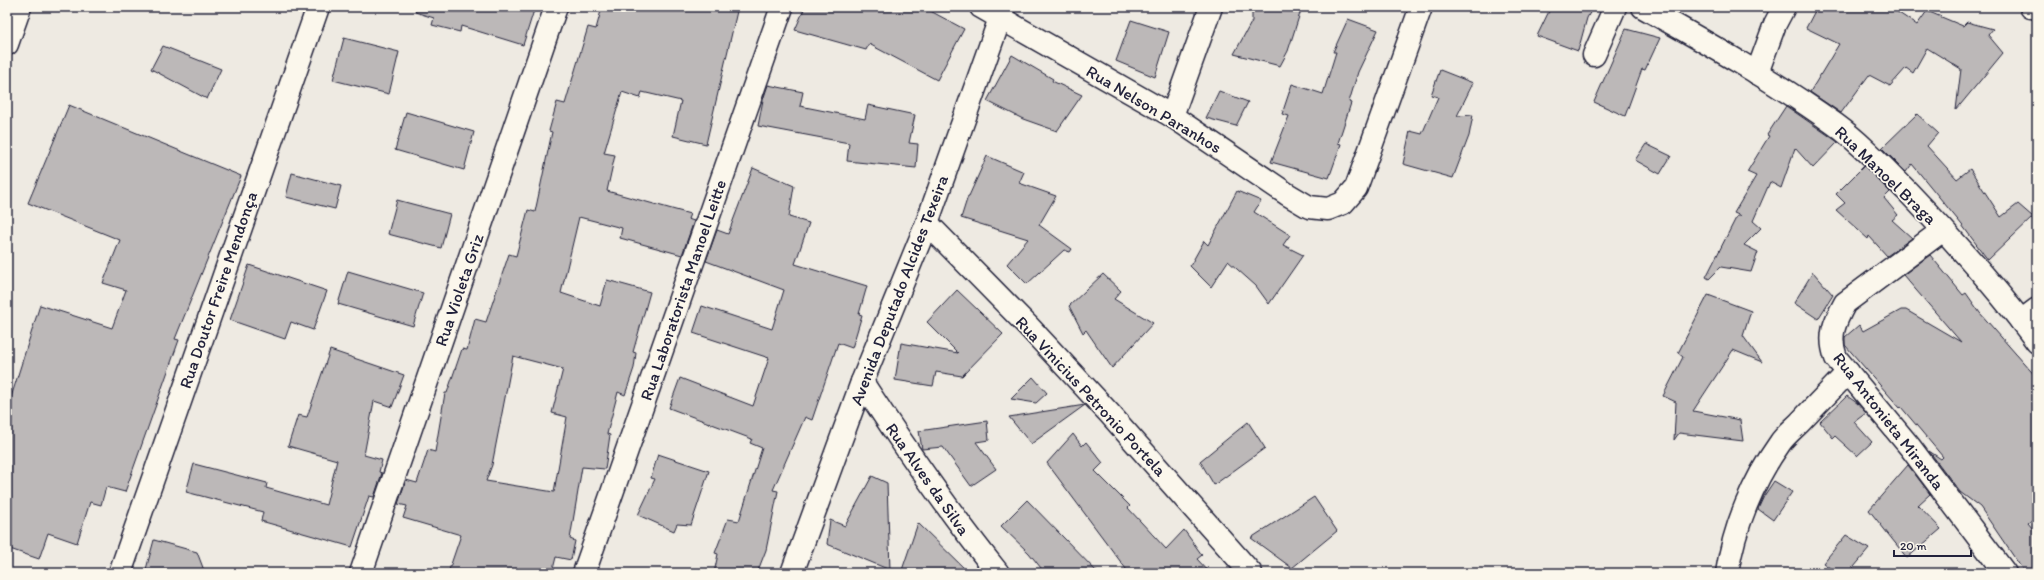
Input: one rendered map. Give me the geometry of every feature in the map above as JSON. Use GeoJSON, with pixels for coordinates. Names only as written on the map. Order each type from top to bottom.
{"type":"FeatureCollection","features":[{"type":"Feature","properties":{"kind":"street"},"geometry":{"type":"LineString","coordinates":[[7,44],[20,7]]}},
{"type":"Feature","properties":{"kind":"street","name":"Rua Doutor Freire Mendonça"},"geometry":{"type":"LineString","coordinates":[[120,573],[318,7]]}},
{"type":"Feature","properties":{"kind":"street","name":"Rua Violeta Griz"},"geometry":{"type":"LineString","coordinates":[[361,573],[556,7]]}},
{"type":"Feature","properties":{"kind":"street","name":"Rua Laboratorista Manoel Leitte"},"geometry":{"type":"LineString","coordinates":[[584,573],[782,7]]}},
{"type":"Feature","properties":{"kind":"street","name":"Rua Nelson Paranhos"},"geometry":{"type":"LineString","coordinates":[[981,7],[1002,13],[1172,116],[1287,194],[1309,207],[1328,208],[1343,203],[1356,188],[1421,7]]}},
{"type":"Feature","properties":{"kind":"street"},"geometry":{"type":"LineString","coordinates":[[1172,116],[1211,7]]}},
{"type":"Feature","properties":{"kind":"street"},"geometry":{"type":"LineString","coordinates":[[1594,55],[1615,7]]}},
{"type":"Feature","properties":{"kind":"street","name":"Rua Manoel Braga"},"geometry":{"type":"LineString","coordinates":[[1642,7],[1757,73],[1837,126],[1879,163],[1943,230],[2029,315],[2037,342]]}},
{"type":"Feature","properties":{"kind":"street"},"geometry":{"type":"LineString","coordinates":[[1757,73],[1775,24],[1784,7]]}},
{"type":"Feature","properties":{"kind":"street"},"geometry":{"type":"LineString","coordinates":[[2031,7],[2037,8]]}},
{"type":"Feature","properties":{"kind":"street","name":"Avenida Deputado Alcides Texeira"},"geometry":{"type":"LineString","coordinates":[[792,573],[862,382],[927,223],[1002,13]]}},
{"type":"Feature","properties":{"kind":"street","name":"Rua Vinicius Petronio Portela"},"geometry":{"type":"LineString","coordinates":[[927,223],[1029,327],[1109,413],[1251,573]]}},
{"type":"Feature","properties":{"kind":"street","name":"Rua Antonieta Miranda"},"geometry":{"type":"LineString","coordinates":[[1943,230],[1845,303],[1835,320],[1831,345],[1836,358],[1910,447],[2005,573]]}},
{"type":"Feature","properties":{"kind":"street"},"geometry":{"type":"LineString","coordinates":[[1727,573],[1730,554],[1736,536],[1753,489],[1764,468],[1781,442],[1848,372]]}},
{"type":"Feature","properties":{"kind":"street","name":"Rua Alves da Silva"},"geometry":{"type":"LineString","coordinates":[[862,382],[921,472],[961,527],[998,573]]}},
{"type":"Feature","properties":{"kind":"building"},"geometry":{"type":"Polygon","coordinates":[[[416,7],[535,7],[523,45],[461,26],[460,32],[432,25],[434,18],[415,12],[416,7]]]}},
{"type":"Feature","properties":{"kind":"building"},"geometry":{"type":"Polygon","coordinates":[[[602,7],[738,7],[706,144],[673,136],[681,101],[642,92],[640,98],[622,92],[604,153],[615,155],[607,191],[690,214],[688,219],[694,221],[682,255],[620,238],[622,228],[579,217],[561,293],[600,306],[607,280],[650,292],[633,352],[636,353],[634,368],[625,395],[618,392],[607,434],[610,435],[605,469],[582,467],[570,539],[575,541],[571,560],[556,557],[552,573],[448,573],[461,535],[403,518],[407,506],[398,504],[406,480],[417,483],[428,450],[435,452],[445,393],[447,393],[462,349],[467,350],[475,319],[486,322],[509,254],[516,256],[528,210],[535,212],[552,132],[549,131],[557,102],[565,104],[588,27],[596,29],[602,7]],[[513,356],[492,465],[486,481],[554,492],[567,417],[552,413],[563,369],[513,356]]]}},
{"type":"Feature","properties":{"kind":"building"},"geometry":{"type":"Polygon","coordinates":[[[805,7],[923,7],[964,29],[937,80],[869,44],[866,50],[795,30],[805,7]]]}},
{"type":"Feature","properties":{"kind":"building"},"geometry":{"type":"Polygon","coordinates":[[[1252,7],[1302,7],[1288,51],[1280,66],[1234,54],[1252,21],[1252,7]]]}},
{"type":"Feature","properties":{"kind":"building"},"geometry":{"type":"Polygon","coordinates":[[[1551,7],[1593,7],[1587,18],[1578,51],[1537,36],[1551,7]]]}},
{"type":"Feature","properties":{"kind":"building"},"geometry":{"type":"Polygon","coordinates":[[[1817,7],[1890,7],[1917,25],[1927,11],[1963,26],[1967,22],[1993,29],[1988,35],[2003,53],[1956,110],[1961,69],[1927,48],[1913,73],[1906,68],[1890,86],[1869,75],[1841,113],[1810,92],[1839,44],[1806,28],[1817,7]]]}},
{"type":"Feature","properties":{"kind":"building"},"geometry":{"type":"Polygon","coordinates":[[[1348,19],[1378,30],[1358,72],[1349,102],[1351,103],[1338,143],[1341,144],[1329,178],[1271,162],[1289,116],[1282,114],[1292,84],[1323,94],[1336,52],[1333,52],[1348,19]]]}},
{"type":"Feature","properties":{"kind":"building"},"geometry":{"type":"Polygon","coordinates":[[[1131,20],[1169,32],[1155,77],[1116,61],[1131,20]]]}},
{"type":"Feature","properties":{"kind":"building"},"geometry":{"type":"Polygon","coordinates":[[[1626,29],[1660,38],[1645,70],[1642,69],[1625,116],[1594,102],[1626,29]]]}},
{"type":"Feature","properties":{"kind":"building"},"geometry":{"type":"Polygon","coordinates":[[[344,38],[399,52],[389,94],[333,80],[344,38]]]}},
{"type":"Feature","properties":{"kind":"building"},"geometry":{"type":"Polygon","coordinates":[[[163,46],[221,69],[207,99],[151,69],[163,46]]]}},
{"type":"Feature","properties":{"kind":"building"},"geometry":{"type":"Polygon","coordinates":[[[1012,55],[1053,79],[1052,81],[1082,95],[1057,131],[1023,119],[987,101],[1012,55]]]}},
{"type":"Feature","properties":{"kind":"building"},"geometry":{"type":"Polygon","coordinates":[[[1440,70],[1473,83],[1457,116],[1473,115],[1469,136],[1453,178],[1403,164],[1410,131],[1422,134],[1438,97],[1431,95],[1440,70]]]}},
{"type":"Feature","properties":{"kind":"building"},"geometry":{"type":"Polygon","coordinates":[[[768,85],[803,92],[800,106],[865,119],[868,105],[915,115],[909,143],[918,144],[916,168],[847,161],[849,143],[758,126],[763,100],[768,85]]]}},
{"type":"Feature","properties":{"kind":"building"},"geometry":{"type":"Polygon","coordinates":[[[1219,91],[1248,102],[1236,126],[1206,118],[1219,91]]]}},
{"type":"Feature","properties":{"kind":"building"},"geometry":{"type":"Polygon","coordinates":[[[69,105],[241,176],[175,339],[179,340],[125,492],[106,487],[101,505],[90,502],[77,543],[48,533],[39,559],[7,548],[7,410],[40,305],[112,328],[126,290],[103,283],[120,240],[28,203],[69,105]]]}},
{"type":"Feature","properties":{"kind":"building"},"geometry":{"type":"Polygon","coordinates":[[[1786,106],[1838,142],[1813,168],[1795,148],[1781,188],[1770,182],[1753,221],[1761,228],[1744,245],[1758,252],[1751,272],[1721,267],[1709,279],[1706,277],[1737,216],[1741,216],[1734,213],[1756,176],[1747,172],[1769,136],[1767,135],[1786,106]]]}},
{"type":"Feature","properties":{"kind":"building"},"geometry":{"type":"Polygon","coordinates":[[[406,112],[474,132],[464,170],[395,150],[406,112]]]}},
{"type":"Feature","properties":{"kind":"building"},"geometry":{"type":"Polygon","coordinates":[[[1917,114],[1938,133],[1927,146],[1957,179],[1970,169],[2001,217],[2018,204],[2033,217],[1988,260],[1962,225],[1912,164],[1906,172],[1882,148],[1917,114]]]}},
{"type":"Feature","properties":{"kind":"building"},"geometry":{"type":"Polygon","coordinates":[[[1646,144],[1671,156],[1660,174],[1635,160],[1646,144]]]}},
{"type":"Feature","properties":{"kind":"building"},"geometry":{"type":"Polygon","coordinates":[[[987,156],[1024,172],[1019,183],[1056,196],[1039,225],[1072,249],[1070,252],[1064,250],[1027,284],[1007,264],[1028,239],[961,218],[968,196],[987,156]]]}},
{"type":"Feature","properties":{"kind":"building"},"geometry":{"type":"Polygon","coordinates":[[[1864,166],[1890,192],[1884,198],[1898,215],[1892,220],[1912,238],[1887,256],[1869,236],[1868,239],[1836,210],[1845,203],[1836,194],[1864,166]]]}},
{"type":"Feature","properties":{"kind":"building"},"geometry":{"type":"Polygon","coordinates":[[[753,168],[794,186],[789,217],[809,223],[795,264],[867,286],[859,314],[862,315],[852,348],[838,343],[812,420],[805,417],[773,490],[778,491],[766,550],[757,573],[714,573],[718,554],[715,553],[728,519],[739,521],[762,448],[750,443],[752,439],[669,408],[680,378],[753,406],[769,358],[693,333],[702,306],[772,329],[784,290],[706,261],[717,230],[728,234],[753,168]]]}},
{"type":"Feature","properties":{"kind":"building"},"geometry":{"type":"Polygon","coordinates":[[[292,173],[341,186],[335,209],[286,197],[292,173]]]}},
{"type":"Feature","properties":{"kind":"building"},"geometry":{"type":"Polygon","coordinates":[[[1237,191],[1261,201],[1254,212],[1290,235],[1283,245],[1303,255],[1269,304],[1256,286],[1228,261],[1211,287],[1190,266],[1204,241],[1208,245],[1237,191]]]}},
{"type":"Feature","properties":{"kind":"building"},"geometry":{"type":"Polygon","coordinates":[[[397,200],[450,214],[441,248],[388,234],[397,200]]]}},
{"type":"Feature","properties":{"kind":"building"},"geometry":{"type":"Polygon","coordinates":[[[1930,255],[1963,295],[1966,293],[1980,313],[2037,378],[2037,516],[2028,523],[2037,534],[2037,573],[2025,573],[1980,507],[1960,492],[1929,451],[1941,459],[1943,457],[1901,407],[1900,408],[1845,345],[1845,337],[1859,325],[1863,331],[1901,310],[1906,310],[1961,342],[1903,275],[1930,255]]]}},
{"type":"Feature","properties":{"kind":"building"},"geometry":{"type":"Polygon","coordinates":[[[249,265],[327,291],[313,330],[291,322],[285,339],[230,320],[249,265]]]}},
{"type":"Feature","properties":{"kind":"building"},"geometry":{"type":"Polygon","coordinates":[[[348,271],[423,293],[413,326],[338,304],[348,271]]]}},
{"type":"Feature","properties":{"kind":"building"},"geometry":{"type":"Polygon","coordinates":[[[1813,272],[1833,295],[1818,319],[1794,303],[1813,272]]]}},
{"type":"Feature","properties":{"kind":"building"},"geometry":{"type":"Polygon","coordinates":[[[1103,274],[1121,291],[1114,299],[1153,323],[1112,368],[1086,330],[1083,333],[1069,306],[1103,274]]]}},
{"type":"Feature","properties":{"kind":"building"},"geometry":{"type":"Polygon","coordinates":[[[957,290],[1003,334],[962,376],[936,372],[933,386],[895,380],[901,343],[958,353],[927,322],[957,290]]]}},
{"type":"Feature","properties":{"kind":"building"},"geometry":{"type":"Polygon","coordinates":[[[1708,295],[1751,311],[1743,336],[1762,362],[1733,350],[1693,411],[1740,420],[1743,441],[1679,433],[1674,440],[1676,402],[1663,396],[1683,357],[1678,353],[1708,295]]]}},
{"type":"Feature","properties":{"kind":"building"},"geometry":{"type":"Polygon","coordinates":[[[330,350],[404,375],[392,407],[374,401],[364,455],[382,460],[379,472],[382,473],[374,497],[369,496],[352,547],[261,521],[263,512],[186,492],[194,464],[267,483],[266,488],[326,505],[337,460],[288,446],[298,415],[307,417],[330,350]]]}},
{"type":"Feature","properties":{"kind":"building"},"geometry":{"type":"Polygon","coordinates":[[[1033,377],[1047,393],[1036,403],[1011,399],[1033,377]]]}},
{"type":"Feature","properties":{"kind":"building"},"geometry":{"type":"Polygon","coordinates":[[[1847,396],[1857,403],[1866,413],[1854,422],[1872,442],[1857,456],[1835,436],[1833,438],[1820,422],[1847,396]]]}},
{"type":"Feature","properties":{"kind":"building"},"geometry":{"type":"Polygon","coordinates":[[[1085,405],[1031,444],[1009,417],[1085,405]]]}},
{"type":"Feature","properties":{"kind":"building"},"geometry":{"type":"Polygon","coordinates":[[[987,421],[989,440],[976,442],[996,469],[971,486],[943,447],[922,449],[919,431],[987,421]]]}},
{"type":"Feature","properties":{"kind":"building"},"geometry":{"type":"Polygon","coordinates":[[[1248,422],[1265,448],[1214,485],[1200,461],[1248,422]]]}},
{"type":"Feature","properties":{"kind":"building"},"geometry":{"type":"Polygon","coordinates":[[[1073,434],[1082,446],[1086,442],[1103,463],[1095,471],[1130,506],[1128,508],[1166,549],[1184,530],[1202,555],[1197,559],[1210,573],[1129,573],[1047,463],[1073,434]]]}},
{"type":"Feature","properties":{"kind":"building"},"geometry":{"type":"Polygon","coordinates":[[[658,454],[709,471],[691,525],[677,524],[674,531],[638,515],[655,479],[651,478],[658,454]]]}},
{"type":"Feature","properties":{"kind":"building"},"geometry":{"type":"Polygon","coordinates":[[[1908,465],[1930,494],[1918,505],[1941,529],[1907,558],[1869,510],[1908,465]]]}},
{"type":"Feature","properties":{"kind":"building"},"geometry":{"type":"Polygon","coordinates":[[[872,476],[887,483],[890,570],[827,544],[830,520],[845,526],[872,476]]]}},
{"type":"Feature","properties":{"kind":"building"},"geometry":{"type":"Polygon","coordinates":[[[1774,481],[1792,492],[1773,520],[1758,509],[1764,496],[1774,481]]]}},
{"type":"Feature","properties":{"kind":"building"},"geometry":{"type":"Polygon","coordinates":[[[1314,497],[1337,531],[1292,568],[1251,538],[1314,497]]]}},
{"type":"Feature","properties":{"kind":"building"},"geometry":{"type":"Polygon","coordinates":[[[1027,500],[1098,573],[1045,573],[1029,553],[1001,526],[1027,500]]]}},
{"type":"Feature","properties":{"kind":"building"},"geometry":{"type":"Polygon","coordinates":[[[918,523],[969,573],[901,573],[918,523]]]}},
{"type":"Feature","properties":{"kind":"building"},"geometry":{"type":"Polygon","coordinates":[[[1846,535],[1869,549],[1849,573],[1837,573],[1823,563],[1846,535]]]}},
{"type":"Feature","properties":{"kind":"building"},"geometry":{"type":"Polygon","coordinates":[[[154,540],[197,552],[205,573],[145,573],[154,540]]]}}]}
